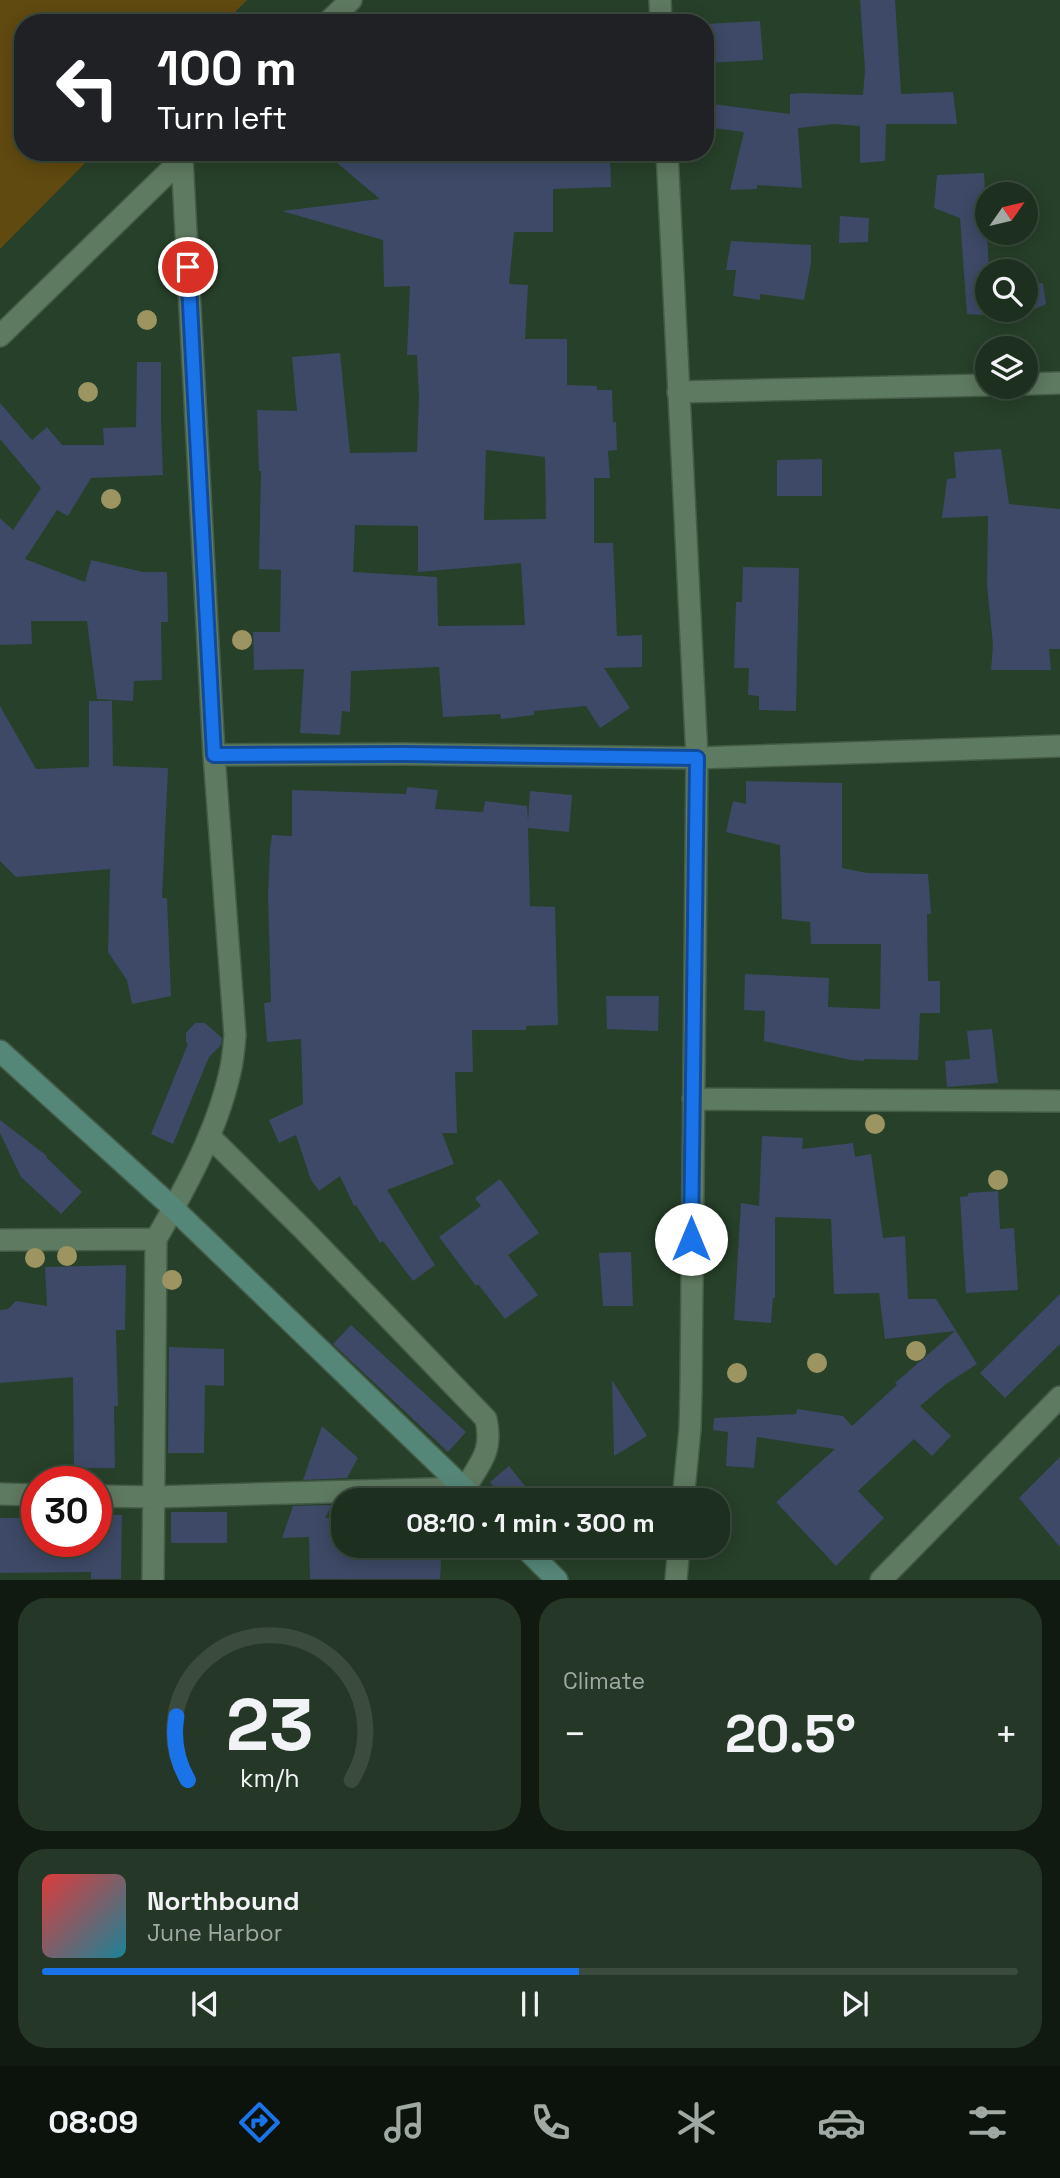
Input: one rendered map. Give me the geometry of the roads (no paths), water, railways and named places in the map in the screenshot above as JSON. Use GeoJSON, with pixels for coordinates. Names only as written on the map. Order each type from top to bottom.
{"type":"FeatureCollection","features":[{"type":"Feature","properties":{"kind":"street"},"geometry":{"type":"LineString","coordinates":[[336,14],[351,0]]}},
{"type":"Feature","properties":{"kind":"street"},"geometry":{"type":"LineString","coordinates":[[0,336],[180,161]]}},
{"type":"Feature","properties":{"kind":"street"},"geometry":{"type":"LineString","coordinates":[[153,1580],[156,1239],[209,1136],[230,1072],[236,1035],[214,755],[186,161]]}},
{"type":"Feature","properties":{"kind":"street"},"geometry":{"type":"LineString","coordinates":[[667,161],[697,758],[690,1429],[684,1488]]}},
{"type":"Feature","properties":{"kind":"street"},"geometry":{"type":"LineString","coordinates":[[1038,384],[1060,383]]}},
{"type":"Feature","properties":{"kind":"street"},"geometry":{"type":"LineString","coordinates":[[678,392],[975,385]]}},
{"type":"Feature","properties":{"kind":"street"},"geometry":{"type":"LineString","coordinates":[[214,755],[405,754],[697,758],[1060,746]]}},
{"type":"Feature","properties":{"kind":"street"},"geometry":{"type":"LineString","coordinates":[[0,1051],[173,1208],[465,1488]]}},
{"type":"Feature","properties":{"kind":"street"},"geometry":{"type":"LineString","coordinates":[[693,1099],[1060,1101]]}},
{"type":"Feature","properties":{"kind":"street"},"geometry":{"type":"LineString","coordinates":[[209,1136],[304,1230],[486,1419],[489,1435],[487,1451],[473,1488]]}},
{"type":"Feature","properties":{"kind":"street"},"geometry":{"type":"LineString","coordinates":[[0,1240],[156,1239]]}},
{"type":"Feature","properties":{"kind":"street"},"geometry":{"type":"LineString","coordinates":[[881,1580],[1060,1397]]}},
{"type":"Feature","properties":{"kind":"street"},"geometry":{"type":"LineString","coordinates":[[0,1494],[21,1495]]}},
{"type":"Feature","properties":{"kind":"street"},"geometry":{"type":"LineString","coordinates":[[112,1496],[331,1495]]}},
{"type":"Feature","properties":{"kind":"street"},"geometry":{"type":"LineString","coordinates":[[535,1558],[557,1580]]}},
{"type":"Feature","properties":{"kind":"street"},"geometry":{"type":"LineString","coordinates":[[676,1580],[678,1558]]}}]}
